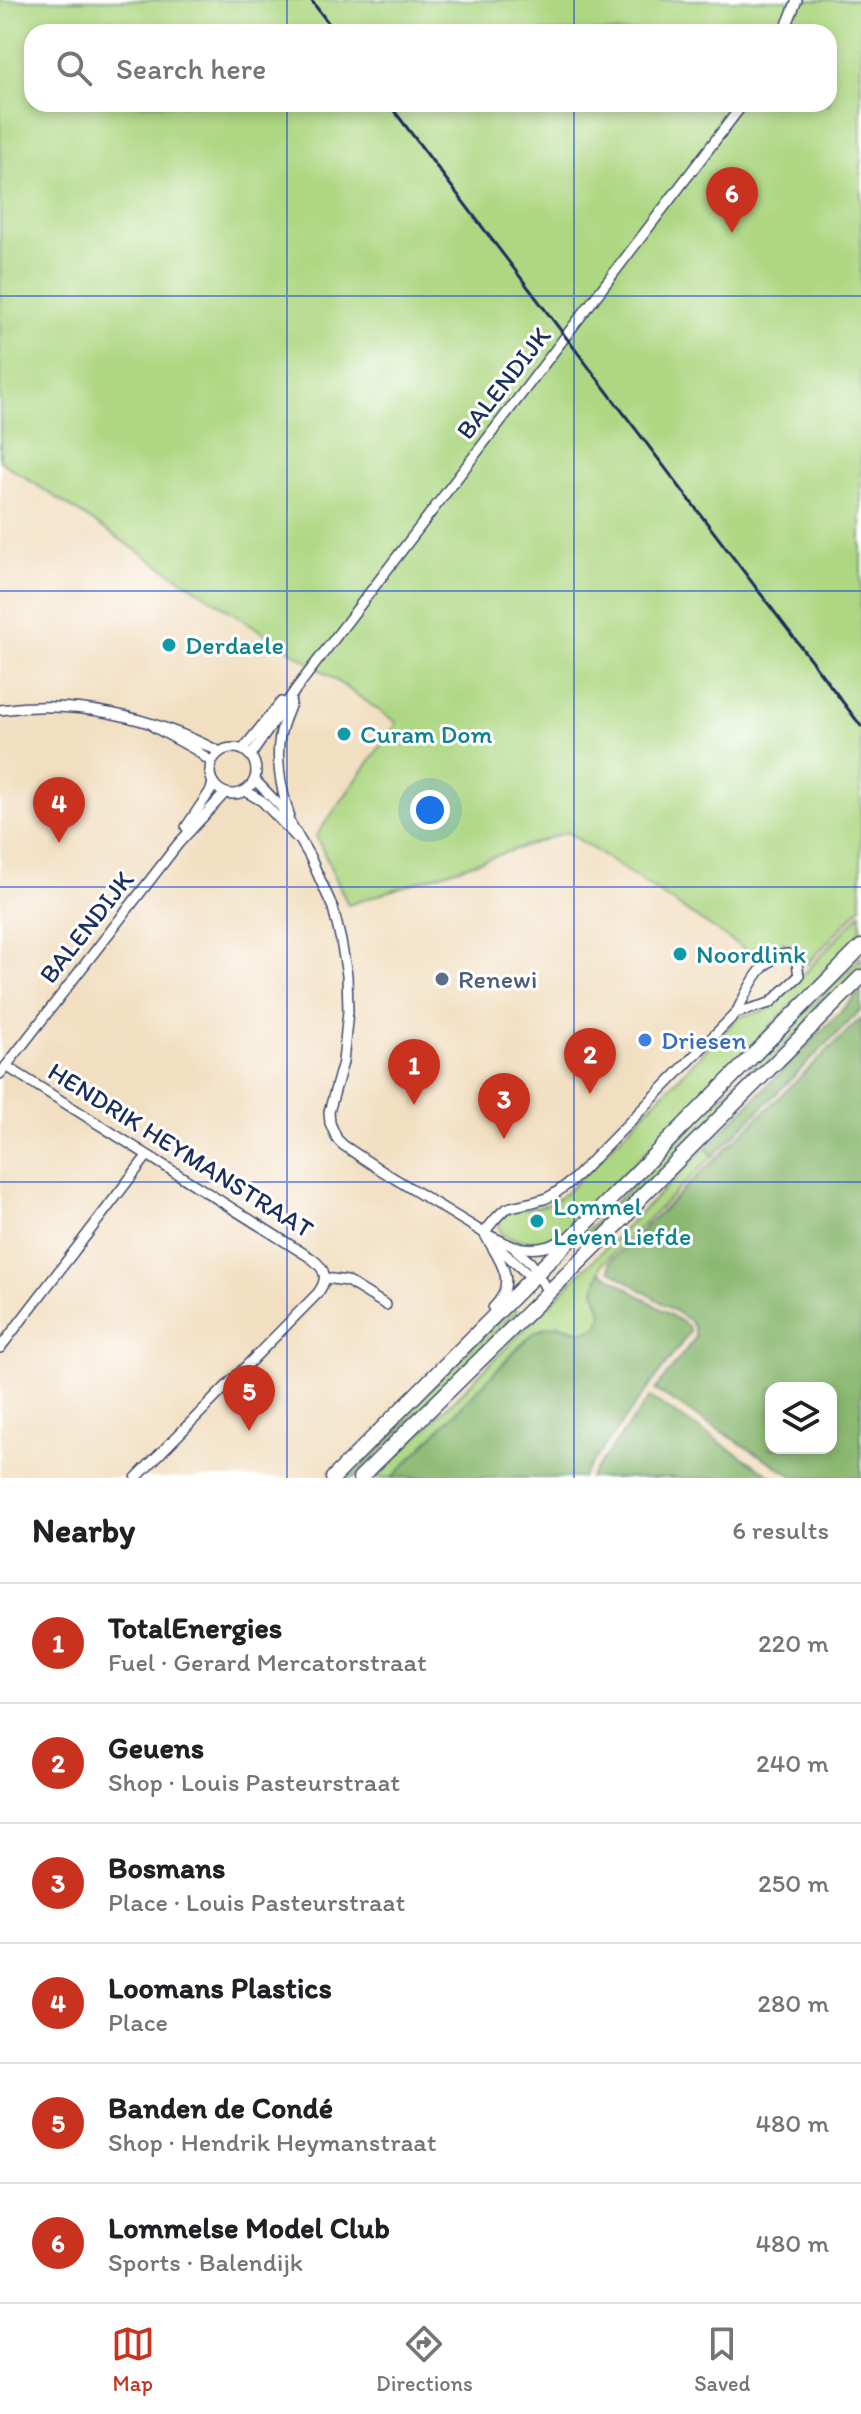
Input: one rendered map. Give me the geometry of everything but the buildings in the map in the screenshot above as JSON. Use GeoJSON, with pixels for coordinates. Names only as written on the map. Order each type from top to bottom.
{"type":"FeatureCollection","features":[{"type":"Feature","properties":{"kind":"highway"},"geometry":{"type":"LineString","coordinates":[[360,1478],[435,1403],[588,1223],[861,947]]}},
{"type":"Feature","properties":{"kind":"highway"},"geometry":{"type":"LineString","coordinates":[[435,1403],[456,1387],[861,977]]}},
{"type":"Feature","properties":{"kind":"highway"},"geometry":{"type":"LineString","coordinates":[[333,1478],[471,1340],[640,1198]]}},
{"type":"Feature","properties":{"kind":"street"},"geometry":{"type":"LineString","coordinates":[[787,24],[797,0]]}},
{"type":"Feature","properties":{"kind":"street","name":"BALENDIJK"},"geometry":{"type":"LineString","coordinates":[[296,689],[737,112]]}},
{"type":"Feature","properties":{"kind":"street"},"geometry":{"type":"LineString","coordinates":[[247,752],[296,689]]}},
{"type":"Feature","properties":{"kind":"street"},"geometry":{"type":"LineString","coordinates":[[291,823],[281,779],[280,744],[281,730],[296,689]]}},
{"type":"Feature","properties":{"kind":"street"},"geometry":{"type":"LineString","coordinates":[[0,710],[78,707],[124,715],[190,736],[220,752]]}},
{"type":"Feature","properties":{"kind":"street"},"geometry":{"type":"LineString","coordinates":[[148,724],[196,750],[211,762]]}},
{"type":"Feature","properties":{"kind":"street"},"geometry":{"type":"LineString","coordinates":[[231,747],[247,752],[257,767],[255,780],[245,791],[225,793],[213,782],[211,762],[220,752],[231,747]]}},
{"type":"Feature","properties":{"kind":"street"},"geometry":{"type":"LineString","coordinates":[[255,780],[281,807],[291,823],[333,908],[347,975],[348,1028],[343,1062],[329,1112],[337,1139],[484,1233],[512,1246],[531,1263],[539,1280]]}},
{"type":"Feature","properties":{"kind":"street","name":"BALENDIJK"},"geometry":{"type":"LineString","coordinates":[[178,844],[213,782]]}},
{"type":"Feature","properties":{"kind":"street"},"geometry":{"type":"LineString","coordinates":[[245,791],[262,801],[299,840]]}},
{"type":"Feature","properties":{"kind":"street","name":"BALENDIJK"},"geometry":{"type":"LineString","coordinates":[[3,1070],[178,844],[225,793]]}},
{"type":"Feature","properties":{"kind":"street"},"geometry":{"type":"LineString","coordinates":[[484,1233],[499,1213],[510,1205],[547,1199],[572,1181],[736,1013],[752,981],[770,962],[782,954],[788,954],[797,963],[799,976],[770,1003],[736,1013]]}},
{"type":"Feature","properties":{"kind":"street","name":"HENDRIK HEYMANSTRAAT"},"geometry":{"type":"LineString","coordinates":[[3,1070],[311,1258],[321,1266],[325,1278],[347,1281],[386,1305]]}},
{"type":"Feature","properties":{"kind":"street"},"geometry":{"type":"LineString","coordinates":[[0,1348],[147,1156]]}},
{"type":"Feature","properties":{"kind":"street"},"geometry":{"type":"LineString","coordinates":[[512,1246],[544,1248],[588,1223]]}},
{"type":"Feature","properties":{"kind":"street"},"geometry":{"type":"LineString","coordinates":[[484,1233],[539,1280]]}},
{"type":"Feature","properties":{"kind":"street"},"geometry":{"type":"LineString","coordinates":[[471,1340],[487,1315],[500,1302],[506,1285],[503,1265],[484,1233]]}},
{"type":"Feature","properties":{"kind":"street"},"geometry":{"type":"LineString","coordinates":[[136,1478],[317,1294],[325,1278]]}},
{"type":"Feature","properties":{"kind":"green space"},"geometry":{"type":"Polygon","coordinates":[[[0,0],[861,0],[861,907],[807,964],[783,942],[764,962],[567,832],[348,905],[316,836],[397,723],[0,461],[0,0]]]}},
{"type":"Feature","properties":{"kind":"green space"},"geometry":{"type":"Polygon","coordinates":[[[861,913],[861,935],[566,1232],[534,1242],[501,1234],[499,1225],[505,1214],[542,1206],[566,1193],[738,1017],[773,1007],[861,913]]]}},
{"type":"Feature","properties":{"kind":"green space"},"geometry":{"type":"Polygon","coordinates":[[[861,957],[861,969],[588,1242],[582,1236],[861,957]]]}},
{"type":"Feature","properties":{"kind":"green space"},"geometry":{"type":"Polygon","coordinates":[[[861,991],[861,1010],[713,1156],[706,1147],[861,991]]]}},
{"type":"Feature","properties":{"kind":"green space"},"geometry":{"type":"Polygon","coordinates":[[[861,1018],[861,1478],[796,1478],[655,1390],[695,1338],[695,1329],[690,1321],[610,1270],[610,1261],[861,1018]]]}},
{"type":"Feature","properties":{"kind":"green space"},"geometry":{"type":"Polygon","coordinates":[[[706,1147],[713,1156],[602,1264],[595,1290],[602,1314],[599,1325],[580,1332],[560,1324],[530,1336],[392,1478],[376,1478],[706,1147]]]}},
{"type":"Feature","properties":{"kind":"green space"},"geometry":{"type":"Polygon","coordinates":[[[600,1271],[688,1326],[690,1332],[581,1478],[392,1478],[530,1336],[552,1326],[581,1331],[599,1325],[602,1313],[595,1290],[600,1271]]]}},
{"type":"Feature","properties":{"kind":"green space"},"geometry":{"type":"Polygon","coordinates":[[[512,1306],[517,1311],[353,1478],[341,1478],[512,1306]]]}},
{"type":"Feature","properties":{"kind":"green space"},"geometry":{"type":"Polygon","coordinates":[[[650,1397],[775,1478],[589,1478],[650,1397]]]}},
{"type":"Feature","properties":{"kind":"railway"},"geometry":{"type":"LineString","coordinates":[[311,0],[329,24]]}},
{"type":"Feature","properties":{"kind":"railway"},"geometry":{"type":"LineString","coordinates":[[395,112],[861,726]]}},
{"type":"Feature","properties":{"kind":"place","name":"Lommelse Model Club"},"geometry":{"type":"Point","coordinates":[732,233]}},
{"type":"Feature","properties":{"kind":"place","name":"Derdaele"},"geometry":{"type":"Point","coordinates":[169,645]}},
{"type":"Feature","properties":{"kind":"place","name":"Curam Dom"},"geometry":{"type":"Point","coordinates":[344,734]}},
{"type":"Feature","properties":{"kind":"place","name":"Loomans Plastics"},"geometry":{"type":"Point","coordinates":[59,843]}},
{"type":"Feature","properties":{"kind":"place","name":"Noordlink"},"geometry":{"type":"Point","coordinates":[680,954]}},
{"type":"Feature","properties":{"kind":"place","name":"Renewi"},"geometry":{"type":"Point","coordinates":[442,979]}},
{"type":"Feature","properties":{"kind":"place","name":"Driesen"},"geometry":{"type":"Point","coordinates":[645,1040]}},
{"type":"Feature","properties":{"kind":"place","name":"Geuens"},"geometry":{"type":"Point","coordinates":[590,1094]}},
{"type":"Feature","properties":{"kind":"place","name":"TotalEnergies"},"geometry":{"type":"Point","coordinates":[414,1105]}},
{"type":"Feature","properties":{"kind":"place","name":"Bosmans"},"geometry":{"type":"Point","coordinates":[504,1139]}},
{"type":"Feature","properties":{"kind":"place","name":"Lommel Leven Liefde"},"geometry":{"type":"Point","coordinates":[537,1221]}},
{"type":"Feature","properties":{"kind":"place","name":"Banden de Condé"},"geometry":{"type":"Point","coordinates":[249,1431]}}]}
